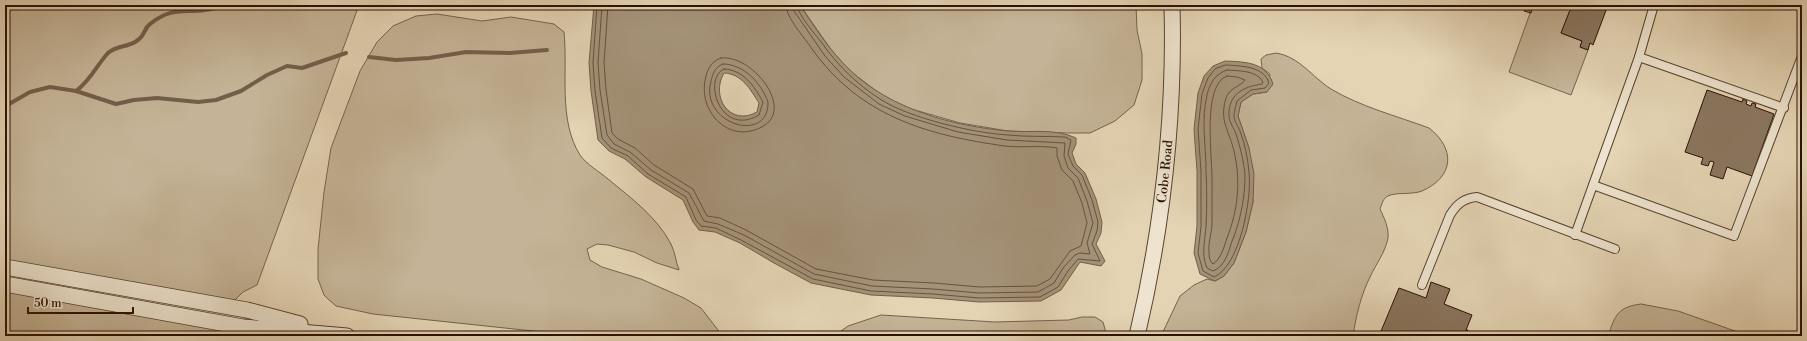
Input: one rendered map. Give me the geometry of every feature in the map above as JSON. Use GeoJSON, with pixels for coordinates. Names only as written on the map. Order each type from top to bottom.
{"type":"FeatureCollection","features":[{"type":"Feature","properties":{"kind":"street","name":"Cobe Road"},"geometry":{"type":"LineString","coordinates":[[1137,336],[1149,283],[1160,222],[1167,164],[1172,90],[1172,5]]}},
{"type":"Feature","properties":{"kind":"street"},"geometry":{"type":"LineString","coordinates":[[5,267],[247,310],[342,335]]}},
{"type":"Feature","properties":{"kind":"street"},"geometry":{"type":"LineString","coordinates":[[5,284],[244,327],[342,335]]}},
{"type":"Feature","properties":{"kind":"lane"},"geometry":{"type":"LineString","coordinates":[[1575,235],[1639,57],[1654,5]]}},
{"type":"Feature","properties":{"kind":"lane"},"geometry":{"type":"LineString","coordinates":[[1593,185],[1734,236],[1784,108],[1802,56]]}},
{"type":"Feature","properties":{"kind":"lane"},"geometry":{"type":"LineString","coordinates":[[1639,57],[1784,108]]}},
{"type":"Feature","properties":{"kind":"lane"},"geometry":{"type":"LineString","coordinates":[[1422,285],[1450,215],[1456,206],[1469,198],[1477,198],[1615,249]]}},
{"type":"Feature","properties":{"kind":"lane"},"geometry":{"type":"LineString","coordinates":[[225,323],[228,307]]}},
{"type":"Feature","properties":{"kind":"shaded area"},"geometry":{"type":"Polygon","coordinates":[[[5,5],[359,5],[257,285],[243,292],[228,307],[5,267],[5,5]]]}},
{"type":"Feature","properties":{"kind":"shaded area"},"geometry":{"type":"Polygon","coordinates":[[[800,5],[1136,5],[1137,30],[1142,54],[1142,80],[1134,105],[1115,121],[1090,133],[1008,131],[960,123],[908,108],[883,96],[850,71],[832,51],[800,5]]]}},
{"type":"Feature","properties":{"kind":"shaded area"},"geometry":{"type":"Polygon","coordinates":[[[1533,5],[1572,5],[1561,33],[1582,41],[1580,47],[1588,50],[1571,95],[1509,72],[1533,5]]]}},
{"type":"Feature","properties":{"kind":"shaded area"},"geometry":{"type":"Polygon","coordinates":[[[437,14],[482,21],[511,17],[554,24],[564,32],[566,111],[573,141],[580,155],[586,162],[634,201],[658,225],[674,250],[679,270],[657,263],[634,252],[608,245],[597,244],[587,249],[590,260],[602,267],[641,279],[684,298],[701,308],[721,334],[720,336],[580,336],[373,314],[336,306],[324,295],[318,279],[318,249],[324,192],[331,148],[360,71],[377,42],[393,26],[416,16],[437,14]]]}},
{"type":"Feature","properties":{"kind":"shaded area"},"geometry":{"type":"Polygon","coordinates":[[[1276,53],[1284,55],[1299,63],[1331,89],[1354,101],[1429,128],[1438,136],[1444,145],[1448,162],[1445,170],[1433,185],[1422,191],[1391,195],[1386,197],[1384,200],[1380,209],[1387,226],[1387,243],[1361,298],[1353,336],[1161,336],[1180,296],[1194,285],[1207,279],[1215,281],[1224,276],[1234,263],[1246,232],[1253,202],[1249,148],[1238,116],[1241,102],[1253,94],[1267,92],[1270,74],[1262,68],[1261,59],[1266,55],[1276,53]]]}},
{"type":"Feature","properties":{"kind":"shaded area"},"geometry":{"type":"Polygon","coordinates":[[[5,284],[236,325],[233,336],[5,336],[5,284]]]}},
{"type":"Feature","properties":{"kind":"shaded area"},"geometry":{"type":"Polygon","coordinates":[[[1641,304],[1678,311],[1735,331],[1744,336],[1608,336],[1618,313],[1627,307],[1641,304]]]}},
{"type":"Feature","properties":{"kind":"shaded area"},"geometry":{"type":"Polygon","coordinates":[[[881,315],[995,322],[1069,320],[1082,317],[1095,317],[1103,322],[1106,333],[1105,336],[834,336],[848,326],[881,315]]]}},
{"type":"Feature","properties":{"kind":"water"},"geometry":{"type":"Polygon","coordinates":[[[594,5],[800,5],[829,47],[850,70],[866,84],[903,105],[944,120],[966,125],[1008,131],[1060,133],[1076,138],[1076,144],[1072,153],[1076,164],[1085,173],[1096,199],[1102,222],[1101,233],[1096,244],[1105,261],[1101,266],[1080,262],[1061,290],[1041,301],[979,302],[871,295],[811,283],[740,243],[715,232],[699,230],[693,222],[683,200],[646,177],[625,159],[609,151],[598,140],[591,91],[589,63],[594,5]],[[724,73],[720,82],[719,91],[721,100],[725,107],[731,113],[738,116],[747,116],[757,112],[759,103],[745,83],[736,76],[724,73]]]}},
{"type":"Feature","properties":{"kind":"water"},"geometry":{"type":"Polygon","coordinates":[[[1225,61],[1248,63],[1260,67],[1266,71],[1273,84],[1267,92],[1253,94],[1241,102],[1238,116],[1249,148],[1254,174],[1253,202],[1246,232],[1234,263],[1224,276],[1215,281],[1200,274],[1194,253],[1197,226],[1197,171],[1194,129],[1198,93],[1204,76],[1213,66],[1225,61]]]}},
{"type":"Feature","properties":{"kind":"building"},"geometry":{"type":"Polygon","coordinates":[[[1527,5],[1533,5],[1531,13],[1524,11],[1527,5]]]}},
{"type":"Feature","properties":{"kind":"building"},"geometry":{"type":"Polygon","coordinates":[[[1572,5],[1608,5],[1593,45],[1590,43],[1588,50],[1580,47],[1582,41],[1561,33],[1572,5]]]}},
{"type":"Feature","properties":{"kind":"building"},"geometry":{"type":"Polygon","coordinates":[[[1707,90],[1742,102],[1743,99],[1747,101],[1746,104],[1751,106],[1752,103],[1756,104],[1755,107],[1774,114],[1752,176],[1727,167],[1723,179],[1710,175],[1714,162],[1710,161],[1708,166],[1701,164],[1703,158],[1685,152],[1707,90]]]}},
{"type":"Feature","properties":{"kind":"building"},"geometry":{"type":"Polygon","coordinates":[[[1431,282],[1450,289],[1444,304],[1472,315],[1466,330],[1468,330],[1466,336],[1379,336],[1399,288],[1426,298],[1431,282]]]}},
{"type":"Feature","properties":{"kind":"waterway"},"geometry":{"type":"LineString","coordinates":[[76,91],[90,78],[108,53],[114,49],[132,44],[139,40],[146,28],[164,15],[177,12],[214,9],[229,5]]}},
{"type":"Feature","properties":{"kind":"waterway"},"geometry":{"type":"LineString","coordinates":[[369,57],[396,60],[429,58],[466,52],[510,53],[547,50]]}},
{"type":"Feature","properties":{"kind":"waterway"},"geometry":{"type":"LineString","coordinates":[[5,108],[9,104],[30,92],[50,87],[76,91],[116,104],[134,100],[157,98],[198,102],[216,100],[241,91],[267,75],[287,66],[302,68],[346,53]]}}]}
